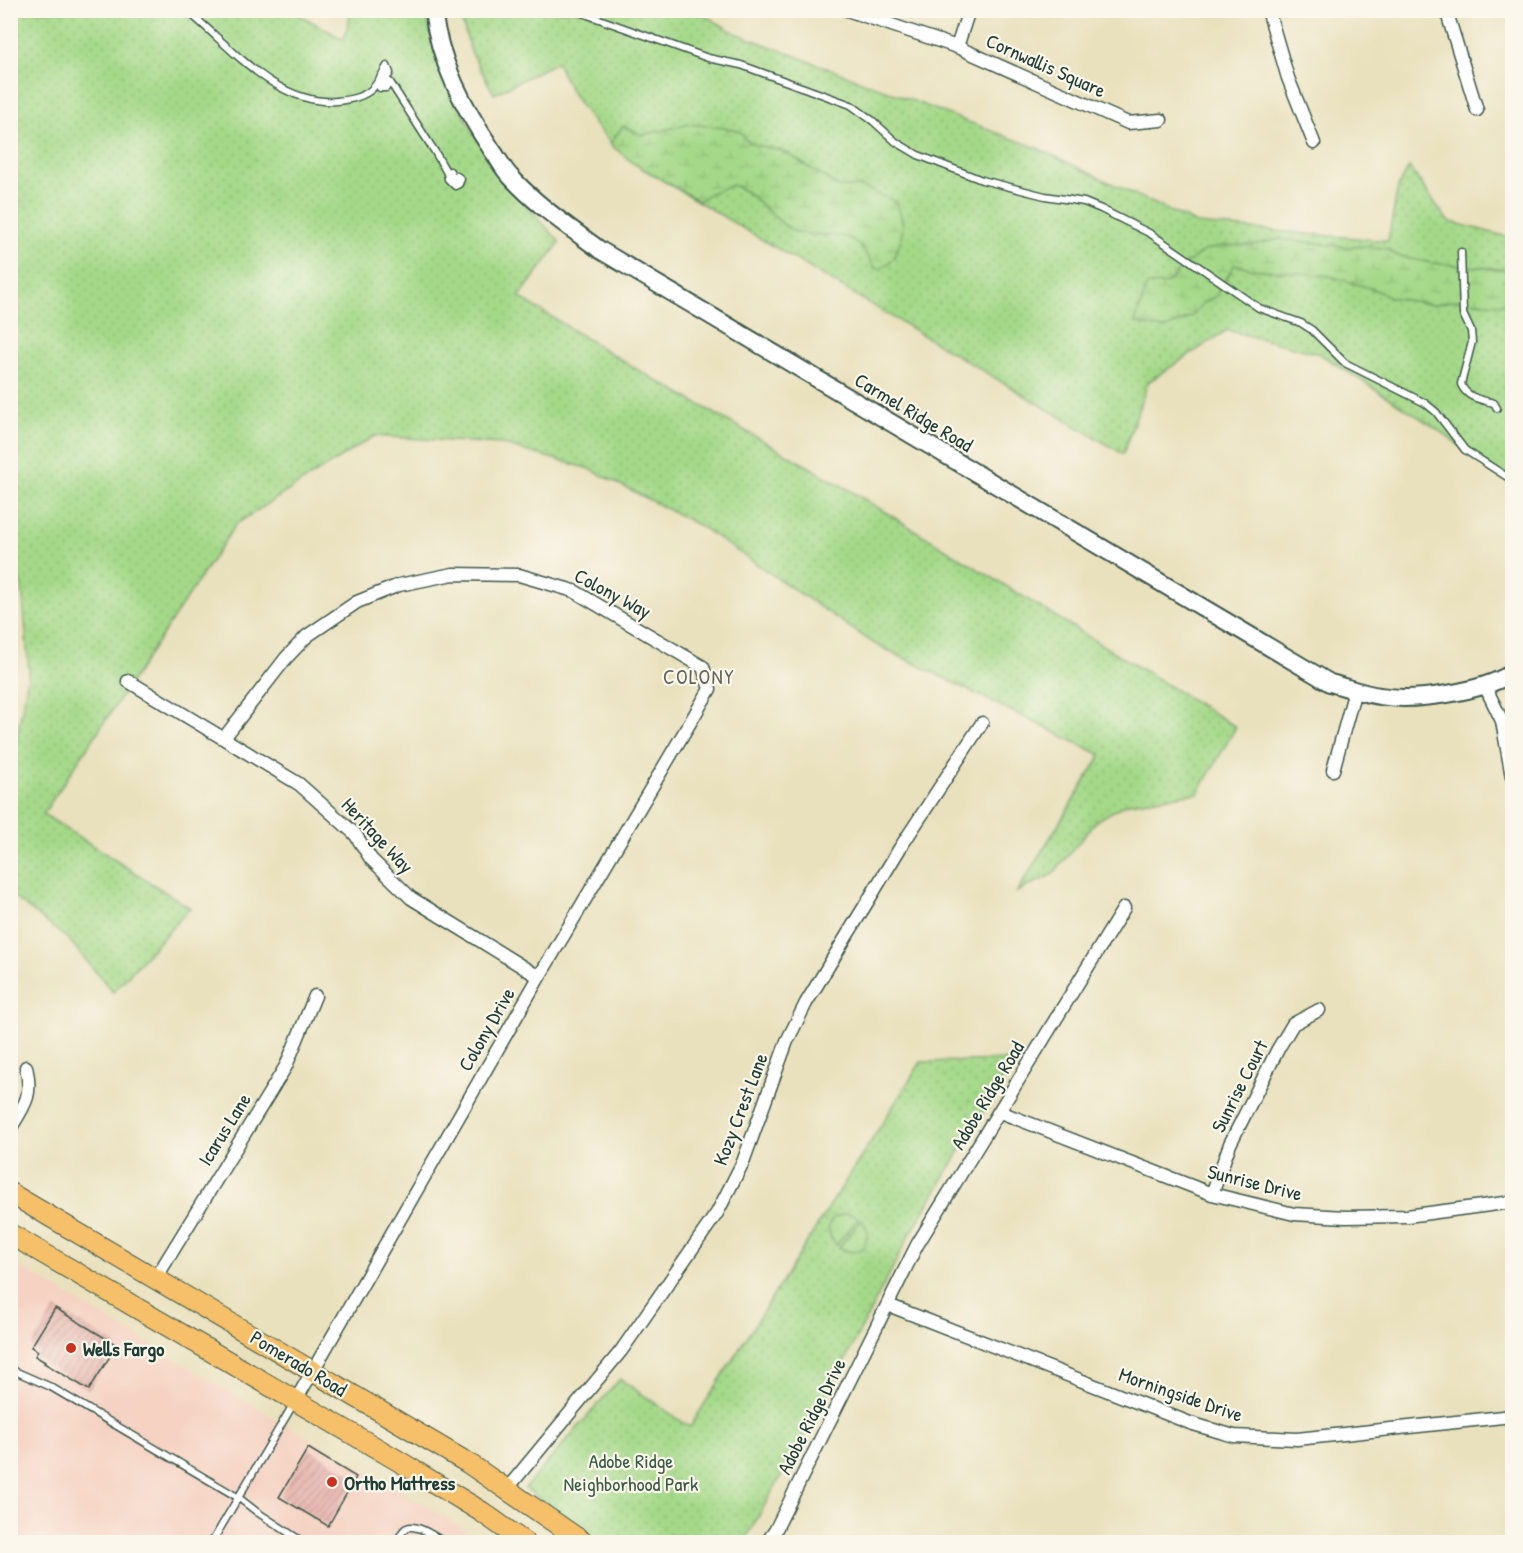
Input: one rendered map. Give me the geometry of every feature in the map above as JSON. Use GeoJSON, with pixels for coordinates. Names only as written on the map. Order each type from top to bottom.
{"type":"FeatureCollection","features":[{"type":"Feature","properties":{"kind":"main road","name":"Pomerado Road"},"geometry":{"type":"LineString","coordinates":[[10,1193],[507,1489],[583,1542]]}},
{"type":"Feature","properties":{"kind":"main road","name":"Pomerado Road"},"geometry":{"type":"LineString","coordinates":[[11,1236],[296,1400],[482,1512],[524,1542]]}},
{"type":"Feature","properties":{"kind":"street","name":"Carmel Ridge Road"},"geometry":{"type":"LineString","coordinates":[[433,10],[435,26],[447,64],[469,115],[510,176],[550,213],[600,250],[1330,683],[1381,697],[1421,698],[1485,686],[1512,673]]}},
{"type":"Feature","properties":{"kind":"street","name":"Cornwallis Square"},"geometry":{"type":"LineString","coordinates":[[847,10],[957,47],[1128,123],[1161,120]]}},
{"type":"Feature","properties":{"kind":"street"},"geometry":{"type":"LineString","coordinates":[[957,47],[969,10]]}},
{"type":"Feature","properties":{"kind":"street"},"geometry":{"type":"LineString","coordinates":[[1268,10],[1288,78],[1314,143]]}},
{"type":"Feature","properties":{"kind":"street"},"geometry":{"type":"LineString","coordinates":[[1446,10],[1477,110]]}},
{"type":"Feature","properties":{"kind":"street","name":"Colony Way"},"geometry":{"type":"LineString","coordinates":[[224,738],[286,658],[307,636],[357,602],[399,585],[453,574],[519,575],[574,591],[704,667],[708,680]]}},
{"type":"Feature","properties":{"kind":"street","name":"Colony Drive"},"geometry":{"type":"LineString","coordinates":[[296,1400],[539,977],[710,689],[708,680]]}},
{"type":"Feature","properties":{"kind":"street","name":"Heritage Way"},"geometry":{"type":"LineString","coordinates":[[128,681],[298,784],[355,834],[371,859],[411,898],[539,977]]}},
{"type":"Feature","properties":{"kind":"street"},"geometry":{"type":"LineString","coordinates":[[1485,686],[1502,721],[1512,777]]}},
{"type":"Feature","properties":{"kind":"street"},"geometry":{"type":"LineString","coordinates":[[1334,770],[1355,690]]}},
{"type":"Feature","properties":{"kind":"street","name":"Kozy Crest Lane"},"geometry":{"type":"LineString","coordinates":[[507,1489],[621,1351],[717,1213],[742,1162],[786,1041],[806,1003],[900,848],[982,723]]}},
{"type":"Feature","properties":{"kind":"street","name":"Adobe Ridge Road"},"geometry":{"type":"LineString","coordinates":[[888,1305],[917,1245],[1124,908]]}},
{"type":"Feature","properties":{"kind":"street","name":"Icarus Lane"},"geometry":{"type":"LineString","coordinates":[[156,1278],[286,1066],[315,996]]}},
{"type":"Feature","properties":{"kind":"street","name":"Sunrise Court"},"geometry":{"type":"LineString","coordinates":[[1212,1194],[1230,1144],[1278,1049],[1293,1024],[1319,1010]]}},
{"type":"Feature","properties":{"kind":"street"},"geometry":{"type":"LineString","coordinates":[[10,1129],[27,1102],[30,1084],[26,1067]]}},
{"type":"Feature","properties":{"kind":"street","name":"Sunrise Drive"},"geometry":{"type":"LineString","coordinates":[[1000,1112],[1212,1194],[1294,1214],[1345,1217],[1407,1216],[1512,1202]]}},
{"type":"Feature","properties":{"kind":"street","name":"Morningside Drive"},"geometry":{"type":"LineString","coordinates":[[888,1305],[1190,1423],[1234,1436],[1297,1439],[1512,1416]]}},
{"type":"Feature","properties":{"kind":"street","name":"Adobe Ridge Drive"},"geometry":{"type":"LineString","coordinates":[[766,1542],[775,1531],[888,1305]]}},
{"type":"Feature","properties":{"kind":"lane"},"geometry":{"type":"LineString","coordinates":[[186,10],[278,87],[311,100],[326,102],[359,96],[372,89],[387,66],[390,73],[380,88],[386,88],[390,82],[435,152],[448,179],[455,186],[461,179],[457,176],[455,181],[450,171]]}},
{"type":"Feature","properties":{"kind":"lane"},"geometry":{"type":"LineString","coordinates":[[574,10],[708,58],[741,65],[851,105],[873,120],[896,142],[918,155],[982,180],[1045,196],[1084,202],[1140,227],[1259,308],[1301,323],[1312,330],[1345,363],[1425,403],[1436,412],[1466,450],[1512,480]]}},
{"type":"Feature","properties":{"kind":"lane"},"geometry":{"type":"LineString","coordinates":[[1461,252],[1463,314],[1471,331],[1472,342],[1461,384],[1463,391],[1470,396],[1494,403],[1497,408]]}},
{"type":"Feature","properties":{"kind":"lane"},"geometry":{"type":"LineString","coordinates":[[10,1369],[51,1387],[239,1498],[303,1542]]}},
{"type":"Feature","properties":{"kind":"lane"},"geometry":{"type":"LineString","coordinates":[[212,1542],[296,1400]]}},
{"type":"Feature","properties":{"kind":"lane"},"geometry":{"type":"LineString","coordinates":[[397,1542],[405,1528],[410,1526],[444,1542]]}},
{"type":"Feature","properties":{"kind":"shaded area"},"geometry":{"type":"Polygon","coordinates":[[[10,1261],[242,1399],[486,1542],[11,1542],[10,1261]]]}},
{"type":"Feature","properties":{"kind":"green space"},"geometry":{"type":"Polygon","coordinates":[[[11,11],[293,11],[344,40],[351,11],[425,11],[442,74],[494,170],[560,242],[519,297],[631,366],[846,488],[1236,727],[1198,793],[1128,803],[1097,820],[1053,874],[1017,892],[1101,755],[875,644],[700,526],[590,469],[501,444],[374,436],[236,524],[43,814],[190,908],[113,992],[69,940],[11,895],[11,770],[29,671],[22,587],[11,557],[11,11]]]}},
{"type":"Feature","properties":{"kind":"green space"},"geometry":{"type":"Polygon","coordinates":[[[459,11],[697,11],[735,33],[1037,148],[1197,224],[1388,241],[1398,187],[1409,167],[1448,221],[1512,238],[1512,482],[1428,423],[1320,354],[1227,330],[1148,382],[1123,454],[633,163],[610,141],[579,104],[557,62],[494,94],[471,52],[459,11]]]}},
{"type":"Feature","properties":{"kind":"green space"},"geometry":{"type":"Polygon","coordinates":[[[690,124],[733,129],[742,133],[746,140],[755,145],[790,155],[839,187],[862,187],[894,201],[898,206],[903,224],[901,239],[894,258],[881,269],[875,268],[856,242],[842,236],[807,234],[792,230],[749,194],[733,185],[710,193],[699,201],[633,163],[610,144],[623,126],[642,135],[690,124]]]}},
{"type":"Feature","properties":{"kind":"green space"},"geometry":{"type":"Polygon","coordinates":[[[1279,239],[1349,247],[1370,246],[1387,249],[1398,256],[1431,263],[1512,270],[1512,305],[1455,300],[1433,305],[1390,297],[1373,289],[1329,276],[1252,269],[1235,264],[1216,296],[1202,304],[1192,316],[1164,329],[1135,323],[1147,285],[1169,282],[1184,265],[1204,251],[1221,246],[1253,245],[1279,239]]]}},
{"type":"Feature","properties":{"kind":"green space","name":"Adobe Ridge Neighborhood Park"},"geometry":{"type":"Polygon","coordinates":[[[1014,1060],[908,1238],[835,1380],[744,1542],[600,1542],[525,1488],[620,1379],[690,1427],[921,1062],[1014,1060]]]}},
{"type":"Feature","properties":{"kind":"green space"},"geometry":{"type":"Polygon","coordinates":[[[847,1213],[859,1218],[836,1245],[828,1227],[833,1218],[847,1213]]]}},
{"type":"Feature","properties":{"kind":"green space"},"geometry":{"type":"Polygon","coordinates":[[[862,1220],[868,1232],[865,1246],[852,1252],[839,1247],[862,1220]]]}},
{"type":"Feature","properties":{"kind":"building"},"geometry":{"type":"Polygon","coordinates":[[[55,1308],[117,1345],[89,1390],[44,1363],[35,1356],[38,1351],[31,1347],[55,1308]]]}},
{"type":"Feature","properties":{"kind":"building"},"geometry":{"type":"Polygon","coordinates":[[[308,1448],[356,1477],[328,1526],[279,1497],[308,1448]]]}},
{"type":"Feature","properties":{"kind":"place","name":"Wells Fargo"},"geometry":{"type":"Point","coordinates":[71,1348]}},
{"type":"Feature","properties":{"kind":"place","name":"Ortho Mattress"},"geometry":{"type":"Point","coordinates":[332,1482]}},
{"type":"Feature","properties":{"kind":"district","name":"COLONY"},"geometry":{"type":"Point","coordinates":[699,676]}}]}
